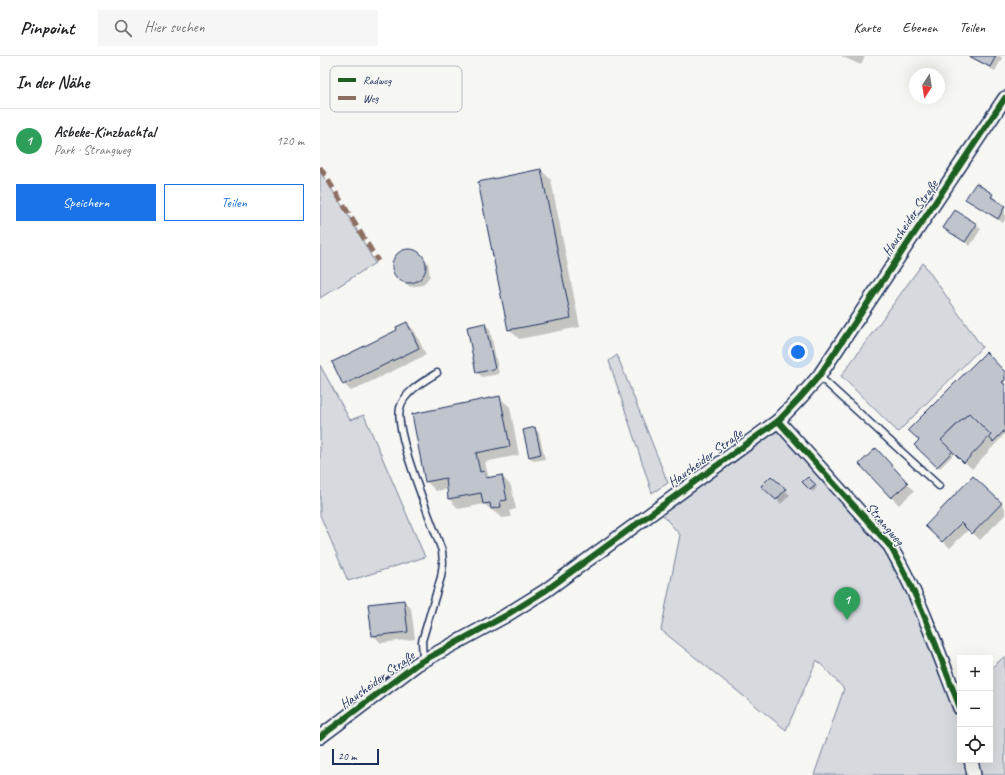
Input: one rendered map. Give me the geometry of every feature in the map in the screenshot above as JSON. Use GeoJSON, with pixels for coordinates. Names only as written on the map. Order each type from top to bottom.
{"type":"FeatureCollection","features":[{"type":"Feature","properties":{"kind":"street","name":"Hausheider Straße"},"geometry":{"type":"LineString","coordinates":[[320,737],[423,661],[505,616],[545,591],[778,420],[819,376],[1005,98]]}},
{"type":"Feature","properties":{"kind":"street","name":"Strangweg"},"geometry":{"type":"LineString","coordinates":[[778,420],[890,546],[902,565],[932,634],[957,700]]}},
{"type":"Feature","properties":{"kind":"street"},"geometry":{"type":"LineString","coordinates":[[972,763],[974,775]]}},
{"type":"Feature","properties":{"kind":"lane"},"geometry":{"type":"LineString","coordinates":[[423,661],[422,641],[441,577],[443,563],[442,551],[410,461],[400,421],[400,408],[405,397],[437,373]]}},
{"type":"Feature","properties":{"kind":"lane"},"geometry":{"type":"LineString","coordinates":[[819,376],[939,486]]}},
{"type":"Feature","properties":{"kind":"shaded area"},"geometry":{"type":"Polygon","coordinates":[[[320,171],[352,221],[375,263],[320,298],[320,171]]]}},
{"type":"Feature","properties":{"kind":"shaded area"},"geometry":{"type":"Polygon","coordinates":[[[923,263],[982,347],[898,432],[841,376],[923,263]]]}},
{"type":"Feature","properties":{"kind":"shaded area"},"geometry":{"type":"Polygon","coordinates":[[[617,355],[668,483],[652,493],[609,361],[617,355]]]}},
{"type":"Feature","properties":{"kind":"shaded area"},"geometry":{"type":"Polygon","coordinates":[[[320,365],[350,420],[364,415],[425,557],[348,581],[320,515],[320,365]]]}},
{"type":"Feature","properties":{"kind":"shaded area"},"geometry":{"type":"Polygon","coordinates":[[[776,427],[887,554],[894,571],[902,570],[957,701],[957,763],[993,763],[993,666],[1005,656],[1005,775],[814,775],[844,689],[817,660],[786,730],[661,630],[680,535],[661,513],[776,427]]]}},
{"type":"Feature","properties":{"kind":"building"},"geometry":{"type":"Polygon","coordinates":[[[969,56],[996,56],[990,67],[969,56]]]}},
{"type":"Feature","properties":{"kind":"building"},"geometry":{"type":"Polygon","coordinates":[[[541,169],[571,318],[508,330],[478,182],[541,169]]]}},
{"type":"Feature","properties":{"kind":"building"},"geometry":{"type":"Polygon","coordinates":[[[976,183],[993,194],[991,197],[1005,206],[998,219],[965,199],[976,183]]]}},
{"type":"Feature","properties":{"kind":"building"},"geometry":{"type":"Polygon","coordinates":[[[955,210],[977,224],[965,242],[943,228],[955,210]]]}},
{"type":"Feature","properties":{"kind":"building"},"geometry":{"type":"Polygon","coordinates":[[[412,249],[421,254],[425,259],[425,273],[421,278],[416,282],[406,283],[402,282],[393,273],[392,263],[393,259],[402,250],[412,249]]]}},
{"type":"Feature","properties":{"kind":"building"},"geometry":{"type":"Polygon","coordinates":[[[407,322],[419,348],[343,385],[332,362],[397,330],[396,327],[407,322]]]}},
{"type":"Feature","properties":{"kind":"building"},"geometry":{"type":"Polygon","coordinates":[[[485,323],[495,369],[476,373],[467,327],[485,323]]]}},
{"type":"Feature","properties":{"kind":"building"},"geometry":{"type":"Polygon","coordinates":[[[986,352],[1005,372],[1005,380],[1002,382],[1005,385],[1005,430],[993,442],[989,437],[991,435],[969,413],[941,440],[953,451],[937,467],[914,445],[919,440],[908,430],[986,352]]]}},
{"type":"Feature","properties":{"kind":"building"},"geometry":{"type":"Polygon","coordinates":[[[500,396],[510,446],[476,453],[480,472],[484,471],[486,478],[502,475],[507,500],[500,501],[501,507],[491,509],[490,503],[483,504],[481,493],[448,499],[446,478],[425,482],[412,414],[500,396]]]}},
{"type":"Feature","properties":{"kind":"building"},"geometry":{"type":"Polygon","coordinates":[[[969,413],[991,435],[964,463],[941,440],[969,413]]]}},
{"type":"Feature","properties":{"kind":"building"},"geometry":{"type":"Polygon","coordinates":[[[535,427],[541,454],[529,457],[523,430],[535,427]]]}},
{"type":"Feature","properties":{"kind":"building"},"geometry":{"type":"Polygon","coordinates":[[[876,448],[908,483],[891,498],[859,464],[876,448]]]}},
{"type":"Feature","properties":{"kind":"building"},"geometry":{"type":"Polygon","coordinates":[[[771,476],[786,489],[776,500],[761,486],[771,476]]]}},
{"type":"Feature","properties":{"kind":"building"},"geometry":{"type":"Polygon","coordinates":[[[973,476],[1002,503],[972,534],[961,523],[942,542],[925,526],[973,476]]]}},
{"type":"Feature","properties":{"kind":"building"},"geometry":{"type":"Polygon","coordinates":[[[808,477],[816,485],[810,490],[802,482],[808,477]]]}},
{"type":"Feature","properties":{"kind":"building"},"geometry":{"type":"Polygon","coordinates":[[[404,600],[408,632],[372,636],[368,604],[404,600]]]}},
{"type":"Feature","properties":{"kind":"marked path"},"geometry":{"type":"LineString","coordinates":[[320,167],[378,261]]}},
{"type":"Feature","properties":{"kind":"cycle path"},"geometry":{"type":"LineString","coordinates":[[320,737],[417,664],[505,616],[545,591],[778,421],[819,376],[1005,98]]}},
{"type":"Feature","properties":{"kind":"cycle path"},"geometry":{"type":"LineString","coordinates":[[778,421],[890,546],[920,605],[957,700]]}},
{"type":"Feature","properties":{"kind":"place","name":"Asbeke-Kinzbachtal"},"geometry":{"type":"Point","coordinates":[847,620]}}]}
